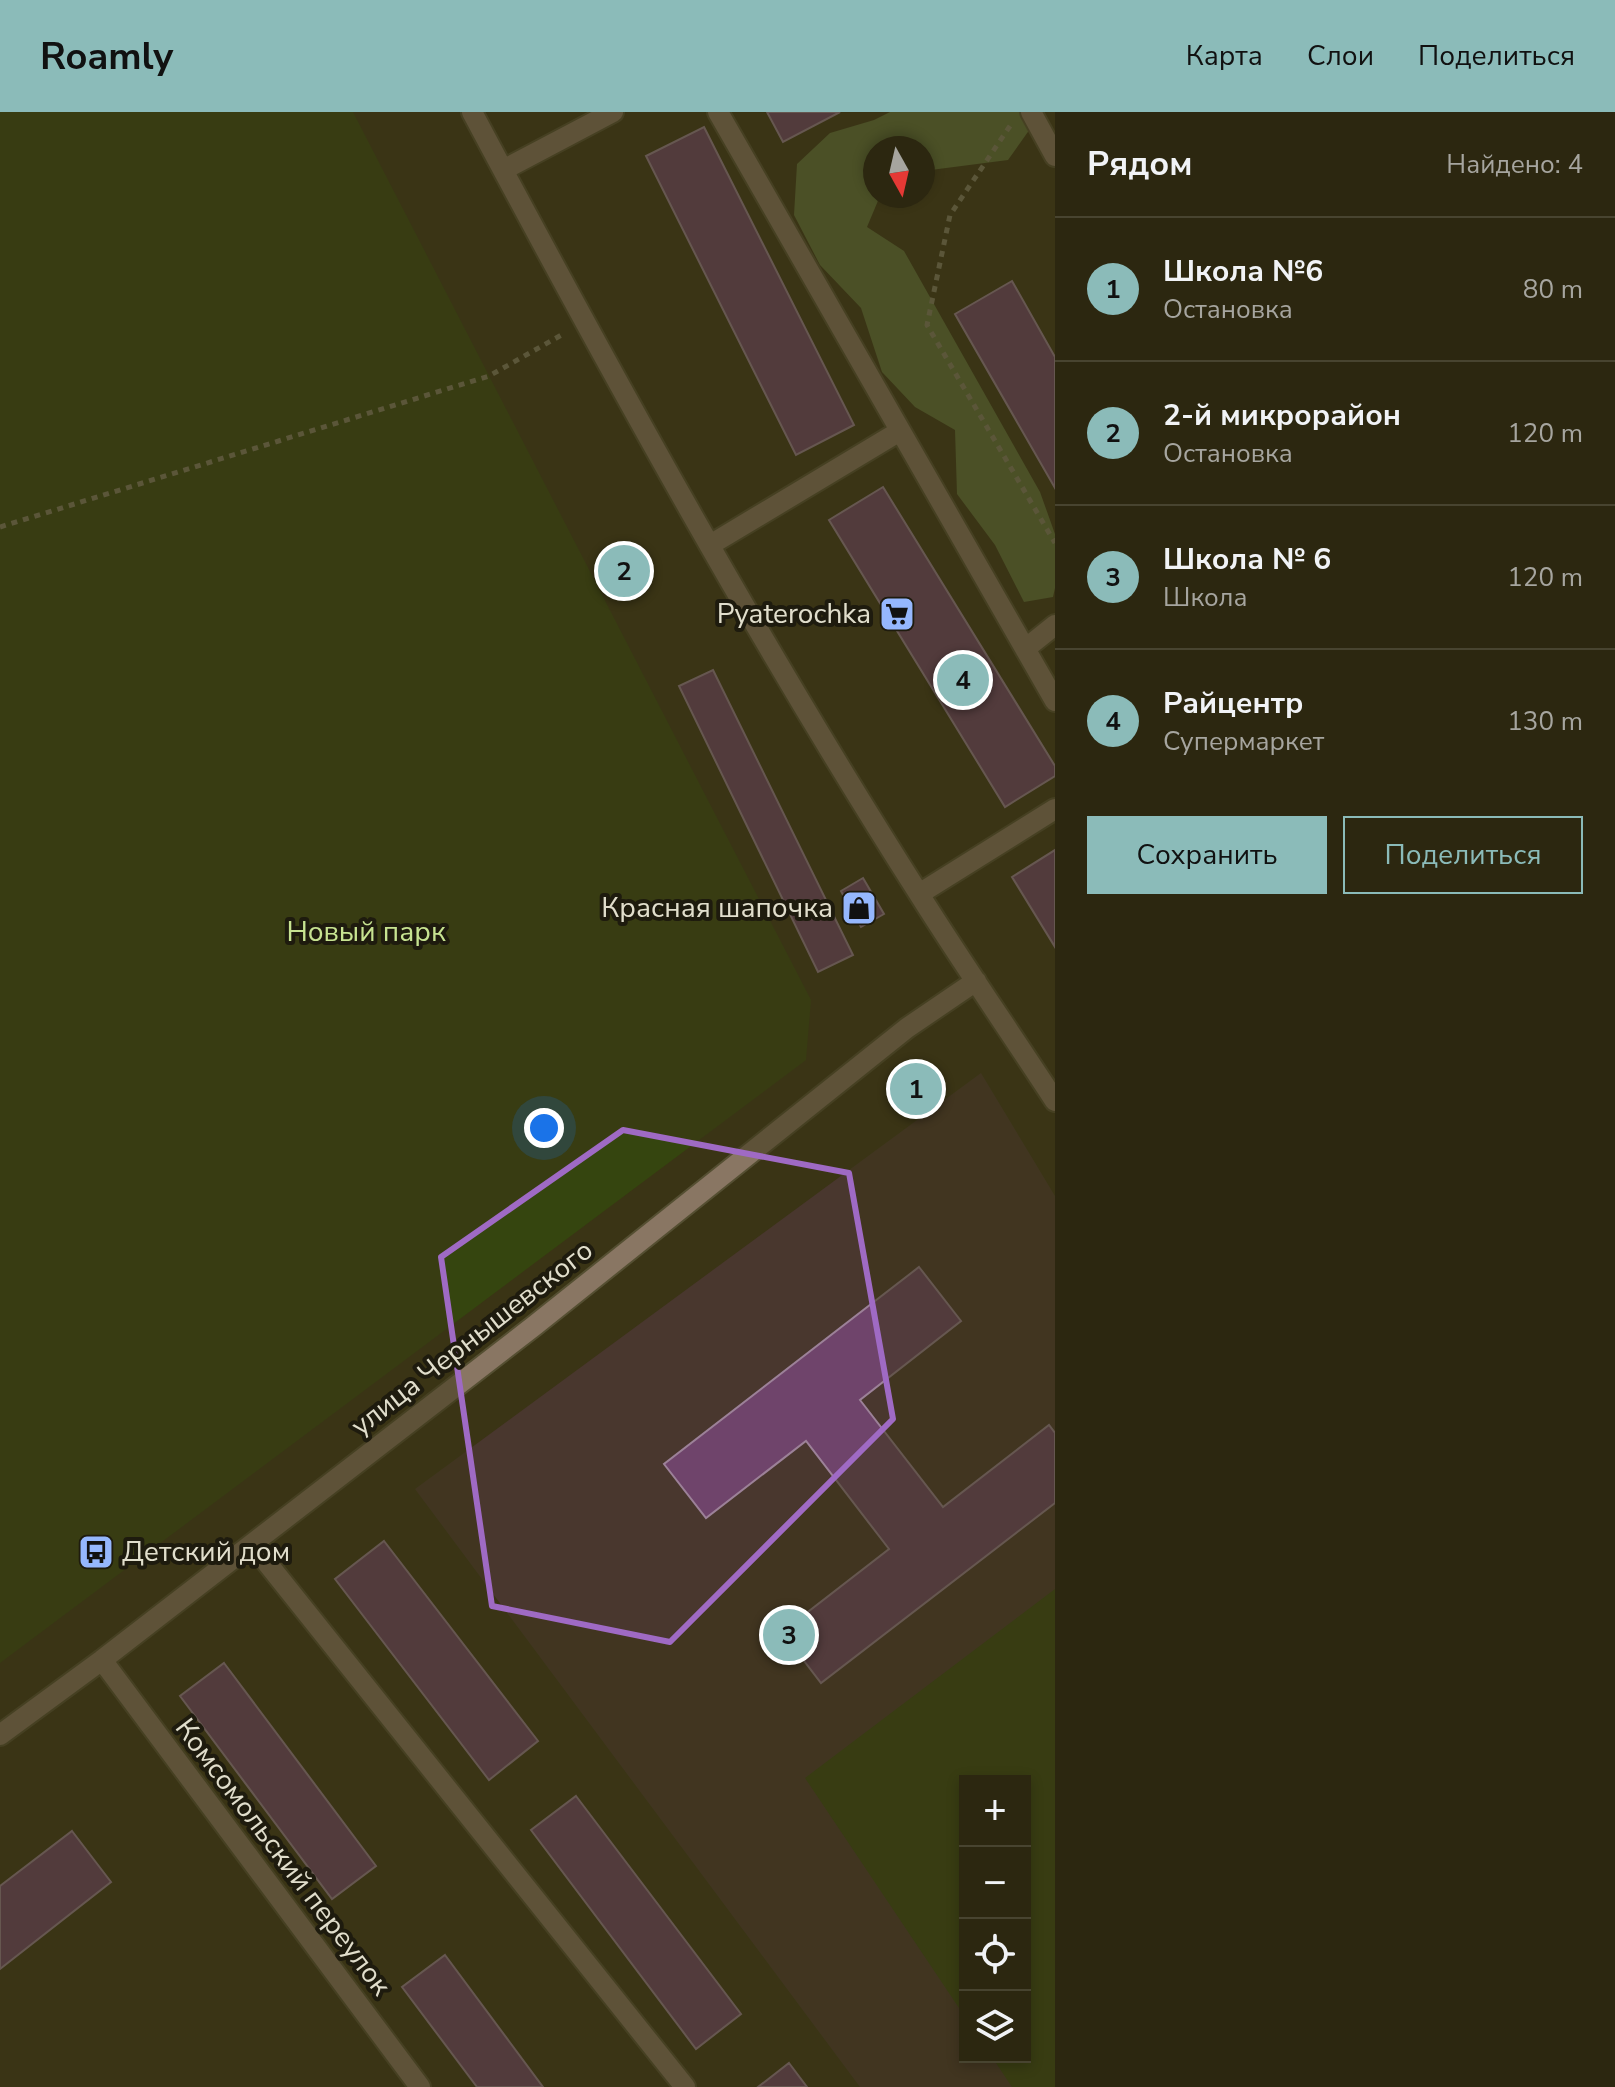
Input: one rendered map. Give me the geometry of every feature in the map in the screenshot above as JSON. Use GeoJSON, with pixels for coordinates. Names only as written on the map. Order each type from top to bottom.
{"type":"FeatureCollection","features":[{"type":"Feature","properties":{"kind":"street"},"geometry":{"type":"LineString","coordinates":[[472,112],[710,545],[823,738],[919,894],[1055,1101]]}},
{"type":"Feature","properties":{"kind":"street"},"geometry":{"type":"LineString","coordinates":[[503,170],[613,112]]}},
{"type":"Feature","properties":{"kind":"street"},"geometry":{"type":"LineString","coordinates":[[718,112],[1055,701]]}},
{"type":"Feature","properties":{"kind":"street"},"geometry":{"type":"LineString","coordinates":[[1031,112],[1055,156]]}},
{"type":"Feature","properties":{"kind":"street"},"geometry":{"type":"LineString","coordinates":[[710,545],[900,431]]}},
{"type":"Feature","properties":{"kind":"street"},"geometry":{"type":"LineString","coordinates":[[1025,649],[1055,625]]}},
{"type":"Feature","properties":{"kind":"street"},"geometry":{"type":"LineString","coordinates":[[919,894],[1055,809]]}},
{"type":"Feature","properties":{"kind":"street","name":"улица Чернышевского"},"geometry":{"type":"LineString","coordinates":[[0,1735],[102,1660],[534,1326],[907,1028],[976,981]]}},
{"type":"Feature","properties":{"kind":"street"},"geometry":{"type":"LineString","coordinates":[[252,1544],[685,2087]]}},
{"type":"Feature","properties":{"kind":"street","name":"Комсомольский переулок"},"geometry":{"type":"LineString","coordinates":[[102,1660],[420,2087]]}},
{"type":"Feature","properties":{"kind":"path"},"geometry":{"type":"LineString","coordinates":[[1011,125],[950,215],[927,325],[1055,543]]}},
{"type":"Feature","properties":{"kind":"path"},"geometry":{"type":"LineString","coordinates":[[0,527],[489,376],[585,321]]}},
{"type":"Feature","properties":{"kind":"highlighted area"},"geometry":{"type":"Polygon","coordinates":[[[623,1130],[849,1173],[893,1419],[670,1642],[492,1606],[441,1257],[623,1130]]]}},
{"type":"Feature","properties":{"kind":"shaded area"},"geometry":{"type":"Polygon","coordinates":[[[981,1073],[1055,1196],[1055,2087],[860,2087],[415,1489],[981,1073]]]}},
{"type":"Feature","properties":{"kind":"green space","name":"Новый парк"},"geometry":{"type":"Polygon","coordinates":[[[0,112],[353,112],[811,1000],[806,1060],[0,1663],[0,112]]]}},
{"type":"Feature","properties":{"kind":"green space"},"geometry":{"type":"Polygon","coordinates":[[[890,112],[1042,112],[1008,160],[935,169],[935,136],[863,136],[863,208],[875,208],[867,227],[904,251],[1040,492],[1055,534],[1053,597],[1024,602],[995,545],[957,494],[955,430],[915,407],[882,372],[861,308],[820,265],[794,215],[797,164],[830,133],[890,112]]]}},
{"type":"Feature","properties":{"kind":"green space"},"geometry":{"type":"Polygon","coordinates":[[[1055,1589],[1055,2087],[1012,2087],[996,2063],[1031,2063],[1031,1775],[959,1775],[959,2008],[805,1778],[1055,1589]]]}},
{"type":"Feature","properties":{"kind":"building"},"geometry":{"type":"Polygon","coordinates":[[[767,112],[840,112],[783,142],[767,112]]]}},
{"type":"Feature","properties":{"kind":"building"},"geometry":{"type":"Polygon","coordinates":[[[704,127],[854,425],[796,455],[646,156],[704,127]]]}},
{"type":"Feature","properties":{"kind":"building"},"geometry":{"type":"Polygon","coordinates":[[[1012,281],[1055,357],[1055,488],[955,314],[1012,281]]]}},
{"type":"Feature","properties":{"kind":"building"},"geometry":{"type":"Polygon","coordinates":[[[883,487],[1055,766],[1055,776],[1005,807],[829,520],[883,487]]]}},
{"type":"Feature","properties":{"kind":"building"},"geometry":{"type":"Polygon","coordinates":[[[713,670],[853,955],[818,972],[679,686],[713,670]]]}},
{"type":"Feature","properties":{"kind":"building"},"geometry":{"type":"Polygon","coordinates":[[[1055,850],[1055,947],[1012,877],[1055,850]]]}},
{"type":"Feature","properties":{"kind":"building"},"geometry":{"type":"Polygon","coordinates":[[[863,878],[884,914],[861,927],[841,891],[863,878]]]}},
{"type":"Feature","properties":{"kind":"building"},"geometry":{"type":"Polygon","coordinates":[[[919,1267],[961,1321],[860,1400],[943,1507],[1049,1425],[1055,1433],[1055,1503],[821,1683],[782,1632],[889,1549],[806,1441],[706,1518],[664,1464],[919,1267]]]}},
{"type":"Feature","properties":{"kind":"building"},"geometry":{"type":"Polygon","coordinates":[[[384,1541],[538,1741],[489,1780],[335,1579],[384,1541]]]}},
{"type":"Feature","properties":{"kind":"building"},"geometry":{"type":"Polygon","coordinates":[[[224,1663],[376,1866],[332,1899],[180,1696],[224,1663]]]}},
{"type":"Feature","properties":{"kind":"building"},"geometry":{"type":"Polygon","coordinates":[[[576,1796],[741,2014],[696,2049],[531,1830],[576,1796]]]}},
{"type":"Feature","properties":{"kind":"building"},"geometry":{"type":"Polygon","coordinates":[[[72,1831],[111,1882],[0,1969],[0,1886],[72,1831]]]}},
{"type":"Feature","properties":{"kind":"building"},"geometry":{"type":"Polygon","coordinates":[[[445,1955],[543,2087],[477,2087],[402,1987],[445,1955]]]}},
{"type":"Feature","properties":{"kind":"building"},"geometry":{"type":"Polygon","coordinates":[[[789,2063],[807,2087],[758,2087],[789,2063]]]}},
{"type":"Feature","properties":{"kind":"place","name":"2-й микрорайон"},"geometry":{"type":"Point","coordinates":[624,571]}},
{"type":"Feature","properties":{"kind":"place","name":"Pyaterochka"},"geometry":{"type":"Point","coordinates":[897,614]}},
{"type":"Feature","properties":{"kind":"place","name":"Райцентр"},"geometry":{"type":"Point","coordinates":[963,680]}},
{"type":"Feature","properties":{"kind":"place","name":"Красная шапочка"},"geometry":{"type":"Point","coordinates":[859,908]}},
{"type":"Feature","properties":{"kind":"place","name":"Школа №6"},"geometry":{"type":"Point","coordinates":[916,1089]}},
{"type":"Feature","properties":{"kind":"place","name":"Детский дом"},"geometry":{"type":"Point","coordinates":[96,1552]}},
{"type":"Feature","properties":{"kind":"place","name":"Школа № 6"},"geometry":{"type":"Point","coordinates":[789,1635]}}]}
